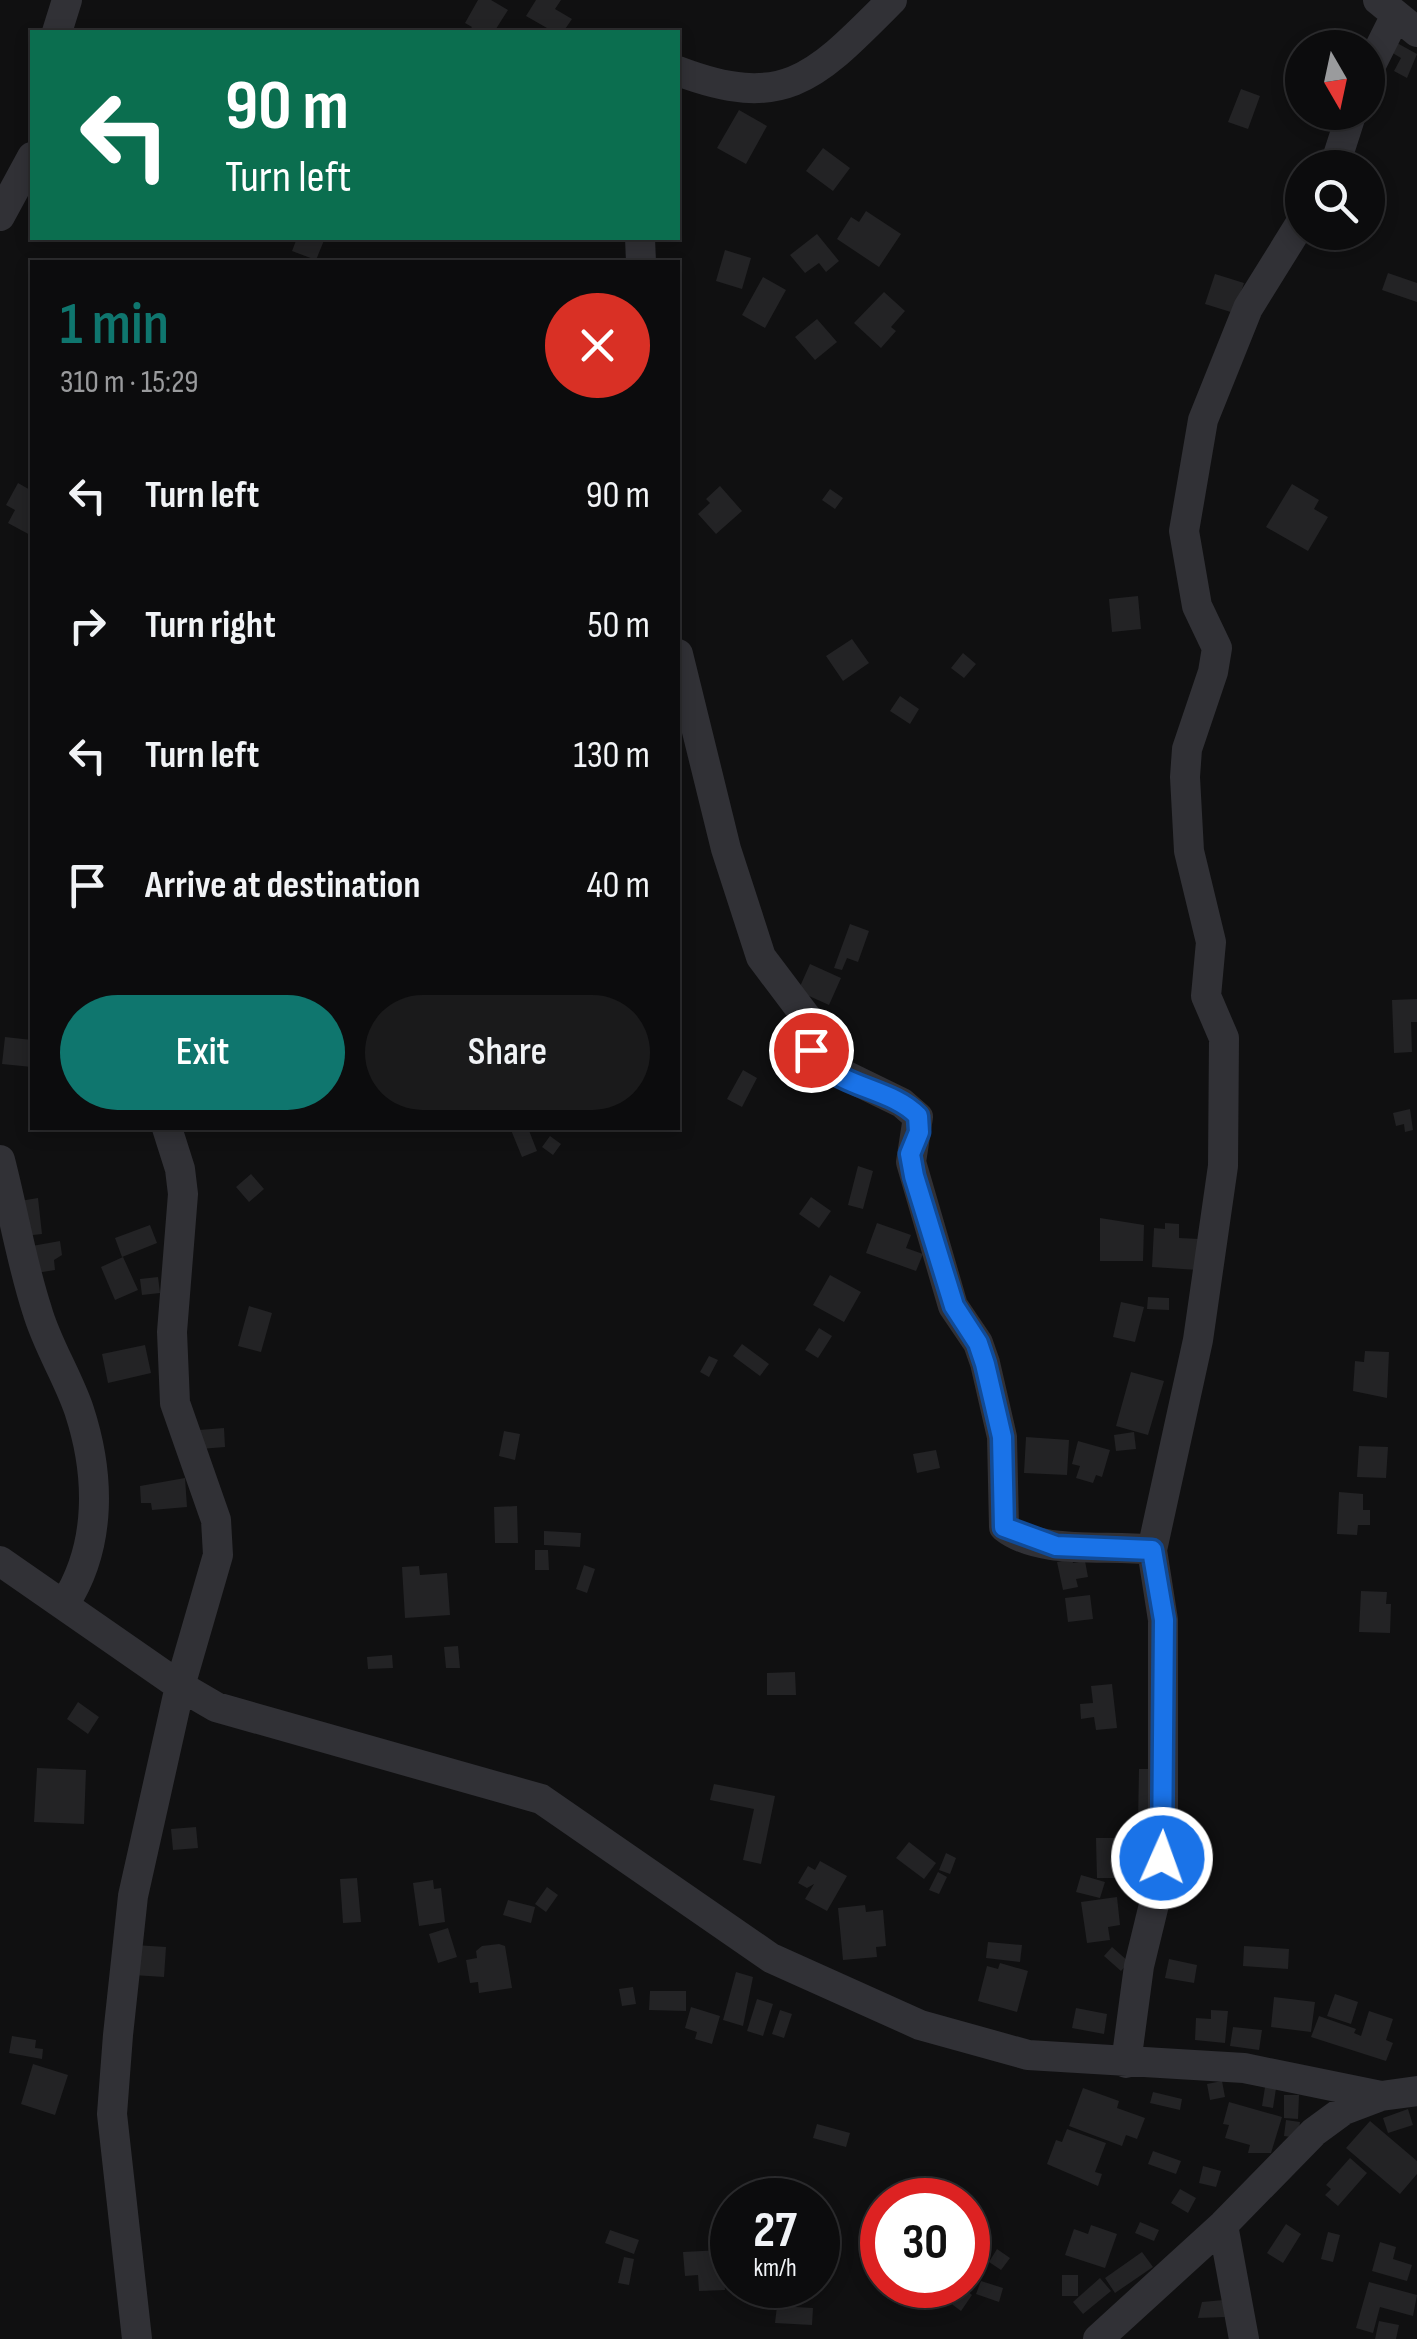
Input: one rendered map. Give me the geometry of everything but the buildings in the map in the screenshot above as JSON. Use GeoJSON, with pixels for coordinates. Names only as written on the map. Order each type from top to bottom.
{"type":"FeatureCollection","features":[{"type":"Feature","properties":{"kind":"street"},"geometry":{"type":"LineString","coordinates":[[58,30],[67,0]]}},
{"type":"Feature","properties":{"kind":"street"},"geometry":{"type":"LineString","coordinates":[[680,71],[723,88],[781,88],[813,72],[892,0]]}},
{"type":"Feature","properties":{"kind":"street"},"geometry":{"type":"LineString","coordinates":[[1385,39],[1397,16]]}},
{"type":"Feature","properties":{"kind":"street"},"geometry":{"type":"LineString","coordinates":[[0,216],[30,161]]}},
{"type":"Feature","properties":{"kind":"street"},"geometry":{"type":"LineString","coordinates":[[1126,2063],[1138,1966],[1158,1888],[1163,1838],[1164,1620],[1152,1550],[1198,1340],[1223,1166],[1224,1038],[1206,996],[1211,942],[1189,851],[1184,777],[1186,749],[1214,672],[1216,648],[1194,594],[1185,520],[1203,420],[1248,308],[1285,248]]}},
{"type":"Feature","properties":{"kind":"street"},"geometry":{"type":"LineString","coordinates":[[680,662],[726,849],[761,957],[807,1018],[811,1050],[818,1062],[902,1103],[918,1116],[919,1132],[910,1154],[914,1176],[954,1306],[978,1343],[1002,1437],[1004,1527],[1056,1546],[1152,1550]]}},
{"type":"Feature","properties":{"kind":"street"},"geometry":{"type":"LineString","coordinates":[[137,2339],[112,2114],[133,1896],[180,1686],[218,1556],[216,1520],[175,1402],[172,1332],[183,1194],[180,1169],[167,1130]]}},
{"type":"Feature","properties":{"kind":"street"},"geometry":{"type":"LineString","coordinates":[[0,1160],[42,1328],[80,1413],[94,1488],[96,1525],[90,1553],[83,1576],[66,1603]]}},
{"type":"Feature","properties":{"kind":"street"},"geometry":{"type":"LineString","coordinates":[[0,1561],[66,1603],[180,1686],[216,1706],[541,1799],[770,1958],[920,2025],[1003,2051],[1126,2063],[1244,2068],[1381,2096]]}},
{"type":"Feature","properties":{"kind":"street"},"geometry":{"type":"LineString","coordinates":[[1098,2339],[1223,2225],[1314,2132],[1344,2110],[1381,2096],[1417,2091]]}},
{"type":"Feature","properties":{"kind":"street"},"geometry":{"type":"LineString","coordinates":[[1223,2225],[1244,2339]]}},
{"type":"Feature","properties":{"kind":"route"},"geometry":{"type":"LineString","coordinates":[[811,1050],[827,1068],[902,1103],[918,1116],[919,1132],[910,1154],[914,1176],[957,1314],[978,1343],[1002,1437],[1004,1527],[1056,1546],[1107,1544],[1152,1550],[1164,1620],[1162,1858]]}}]}
